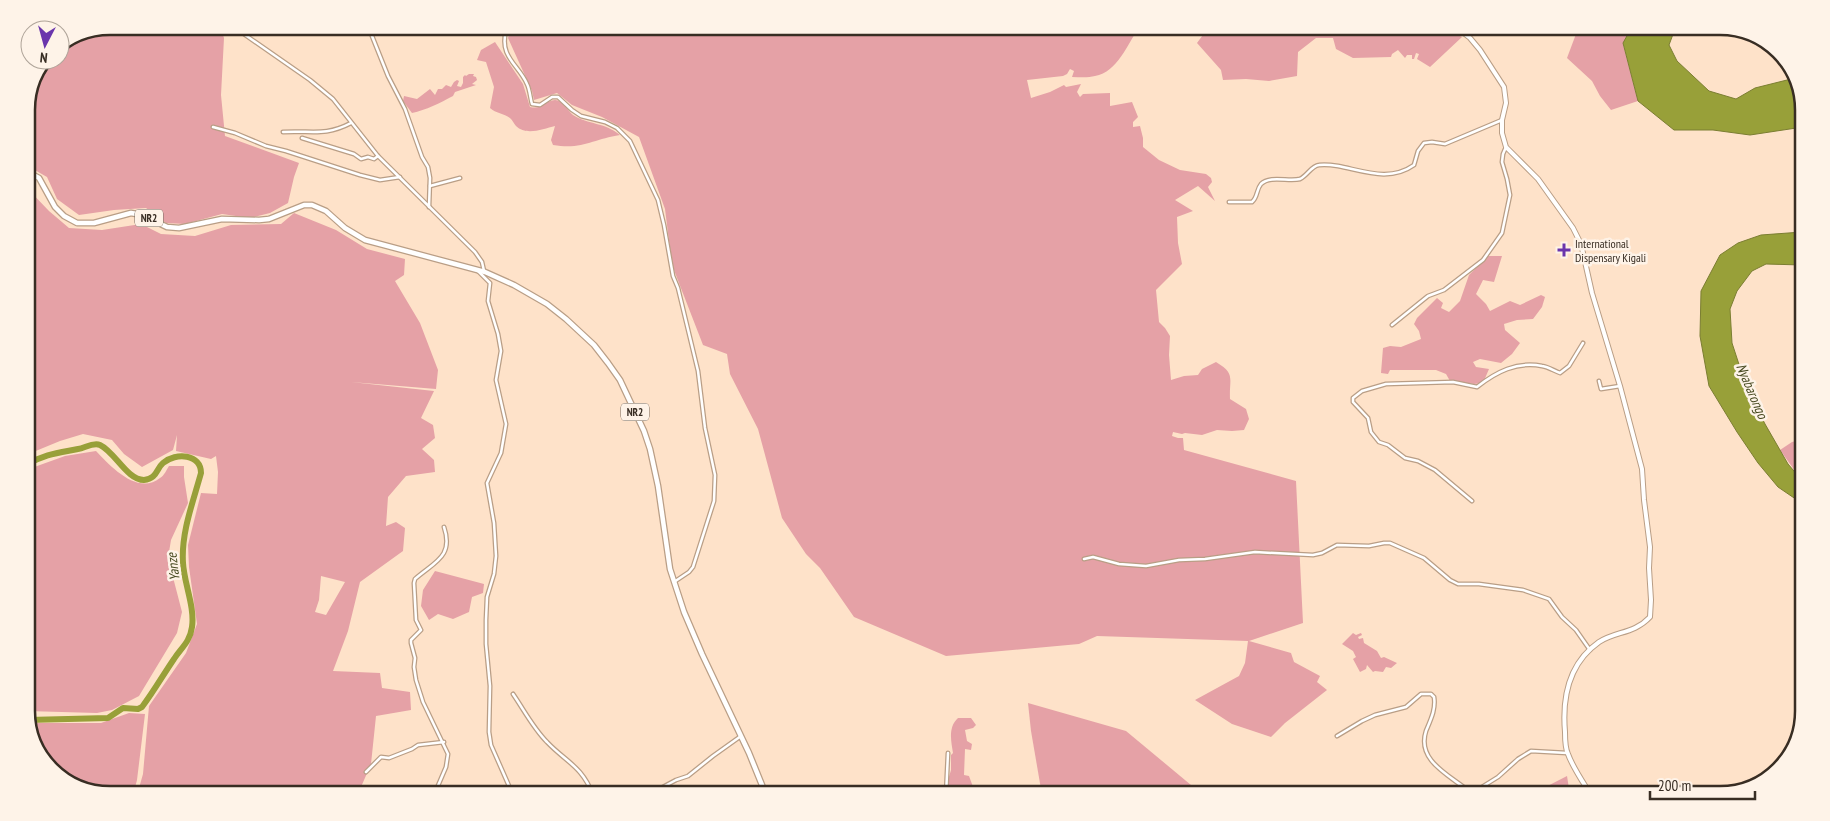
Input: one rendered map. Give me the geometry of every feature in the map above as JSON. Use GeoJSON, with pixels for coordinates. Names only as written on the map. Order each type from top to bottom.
{"type":"FeatureCollection","features":[{"type":"Feature","properties":{"kind":"highway","name":"NR2"},"geometry":{"type":"LineString","coordinates":[[35,176],[39,178],[55,207],[77,223],[94,223],[131,214],[142,215],[167,227],[179,228],[222,219],[269,219],[304,205],[319,207],[345,228],[366,240],[485,272],[528,292],[557,312],[594,345],[620,380],[644,431],[658,486],[670,569],[674,582],[692,632],[762,786]]}},
{"type":"Feature","properties":{"kind":"main road"},"geometry":{"type":"LineString","coordinates":[[1466,35],[1480,50],[1504,87],[1506,103],[1502,120],[1502,133],[1506,147],[1538,179],[1573,228],[1581,244],[1592,292],[1642,469],[1650,547],[1650,617],[1636,628],[1605,639],[1590,650],[1575,667],[1567,688],[1564,708],[1567,753],[1586,786]]}},
{"type":"Feature","properties":{"kind":"street"},"geometry":{"type":"LineString","coordinates":[[245,35],[316,84],[333,99],[378,156],[475,252],[482,262],[485,272]]}},
{"type":"Feature","properties":{"kind":"street"},"geometry":{"type":"LineString","coordinates":[[372,35],[388,76],[405,109],[422,157],[428,167],[430,186],[429,206]]}},
{"type":"Feature","properties":{"kind":"street"},"geometry":{"type":"LineString","coordinates":[[505,35],[507,54],[527,83],[532,104],[540,105],[552,97],[558,97],[581,116],[605,122],[617,128],[625,135],[635,149],[658,200],[673,276],[680,296],[698,371],[705,428],[714,465],[715,484],[712,509],[693,567],[690,572],[674,582]]}},
{"type":"Feature","properties":{"kind":"street"},"geometry":{"type":"LineString","coordinates":[[1229,202],[1252,202],[1257,197],[1260,186],[1267,181],[1300,179],[1312,167],[1320,165],[1328,164],[1376,174],[1395,174],[1414,166],[1418,151],[1424,143],[1445,144],[1502,120]]}},
{"type":"Feature","properties":{"kind":"street"},"geometry":{"type":"LineString","coordinates":[[284,132],[332,132],[351,123]]}},
{"type":"Feature","properties":{"kind":"street"},"geometry":{"type":"LineString","coordinates":[[213,127],[360,176],[380,180],[400,177]]}},
{"type":"Feature","properties":{"kind":"street"},"geometry":{"type":"LineString","coordinates":[[302,138],[354,154],[361,159],[368,157],[374,159],[378,156]]}},
{"type":"Feature","properties":{"kind":"street"},"geometry":{"type":"LineString","coordinates":[[1392,324],[1434,293],[1444,290],[1483,260],[1502,233],[1510,195],[1502,162],[1506,147]]}},
{"type":"Feature","properties":{"kind":"street"},"geometry":{"type":"LineString","coordinates":[[430,186],[460,178]]}},
{"type":"Feature","properties":{"kind":"street"},"geometry":{"type":"LineString","coordinates":[[477,270],[490,283],[488,301],[501,350],[496,380],[506,424],[501,452],[487,482],[494,524],[496,556],[494,574],[487,597],[486,644],[490,686],[489,732],[491,744],[509,786]]}},
{"type":"Feature","properties":{"kind":"street"},"geometry":{"type":"LineString","coordinates":[[1472,500],[1436,470],[1418,461],[1405,458],[1388,445],[1379,442],[1370,432],[1368,418],[1353,402],[1353,398],[1362,391],[1386,384],[1453,382],[1476,387],[1495,373],[1521,365],[1540,366],[1560,373],[1569,366],[1583,344]]}},
{"type":"Feature","properties":{"kind":"street"},"geometry":{"type":"LineString","coordinates":[[1599,381],[1600,387],[1603,390],[1620,386]]}},
{"type":"Feature","properties":{"kind":"street"},"geometry":{"type":"LineString","coordinates":[[438,786],[446,767],[448,754],[444,742],[423,702],[418,687],[414,667],[415,658],[411,643],[412,638],[420,630],[416,620],[414,583],[416,579],[441,559],[444,554],[448,540],[444,527]]}},
{"type":"Feature","properties":{"kind":"street"},"geometry":{"type":"LineString","coordinates":[[1084,559],[1093,557],[1119,564],[1146,566],[1179,560],[1205,559],[1255,552],[1313,555],[1337,546],[1370,546],[1390,543],[1424,558],[1444,576],[1458,584],[1479,584],[1523,590],[1549,599],[1562,617],[1576,630],[1590,650]]}},
{"type":"Feature","properties":{"kind":"street"},"geometry":{"type":"LineString","coordinates":[[513,694],[536,730],[548,744],[583,774],[589,786]]}},
{"type":"Feature","properties":{"kind":"street"},"geometry":{"type":"LineString","coordinates":[[1337,736],[1376,715],[1406,707],[1421,694],[1431,694],[1434,696],[1435,707],[1424,740],[1426,753],[1448,777],[1460,786]]}},
{"type":"Feature","properties":{"kind":"street"},"geometry":{"type":"LineString","coordinates":[[665,786],[688,776],[741,736]]}},
{"type":"Feature","properties":{"kind":"street"},"geometry":{"type":"LineString","coordinates":[[366,772],[381,757],[389,758],[418,745],[444,742]]}},
{"type":"Feature","properties":{"kind":"street"},"geometry":{"type":"LineString","coordinates":[[1483,786],[1498,777],[1518,759],[1532,750],[1567,753]]}},
{"type":"Feature","properties":{"kind":"street"},"geometry":{"type":"LineString","coordinates":[[946,786],[948,753]]}},
{"type":"Feature","properties":{"kind":"shaded area"},"geometry":{"type":"Polygon","coordinates":[[[110,35],[223,35],[221,95],[225,136],[299,163],[288,203],[270,213],[250,218],[222,214],[185,224],[166,223],[146,208],[79,215],[57,199],[47,177],[35,170],[35,105],[43,77],[47,70],[70,70],[70,47],[86,39],[110,35]]]}},
{"type":"Feature","properties":{"kind":"shaded area"},"geometry":{"type":"Polygon","coordinates":[[[509,35],[1134,35],[1116,63],[1103,73],[1089,77],[1072,77],[1074,71],[1070,69],[1063,76],[1027,80],[1031,98],[1064,85],[1066,87],[1081,84],[1077,92],[1080,97],[1083,94],[1110,93],[1110,106],[1132,102],[1138,117],[1133,122],[1133,127],[1140,126],[1143,147],[1159,160],[1180,170],[1206,174],[1211,178],[1212,182],[1208,187],[1215,201],[1198,186],[1175,200],[1193,211],[1177,217],[1178,243],[1182,264],[1156,290],[1159,322],[1170,336],[1171,380],[1184,376],[1198,375],[1202,369],[1216,362],[1229,373],[1230,399],[1246,409],[1249,419],[1244,430],[1217,430],[1202,435],[1173,432],[1172,436],[1183,438],[1184,450],[1296,481],[1303,623],[1249,641],[1291,653],[1294,662],[1320,676],[1317,682],[1327,690],[1285,723],[1271,737],[1232,724],[1195,700],[1239,676],[1245,663],[1248,641],[1097,636],[1079,644],[946,656],[854,617],[820,568],[806,554],[782,518],[758,429],[730,374],[727,354],[703,345],[672,265],[665,209],[639,137],[602,117],[572,105],[557,93],[534,100],[532,91],[508,38],[509,35]]]}},
{"type":"Feature","properties":{"kind":"shaded area"},"geometry":{"type":"Polygon","coordinates":[[[1203,35],[1458,35],[1462,37],[1430,67],[1417,59],[1419,54],[1416,53],[1414,59],[1412,59],[1412,55],[1407,55],[1405,58],[1398,50],[1391,57],[1353,58],[1336,49],[1333,38],[1316,38],[1298,52],[1297,76],[1269,81],[1223,80],[1221,70],[1197,43],[1203,35]]]}},
{"type":"Feature","properties":{"kind":"shaded area"},"geometry":{"type":"Polygon","coordinates":[[[1576,35],[1628,35],[1623,44],[1638,101],[1611,110],[1600,96],[1592,81],[1567,58],[1576,35]]]}},
{"type":"Feature","properties":{"kind":"shaded area"},"geometry":{"type":"Polygon","coordinates":[[[1628,35],[1673,35],[1669,45],[1677,61],[1709,91],[1736,99],[1755,88],[1788,80],[1794,95],[1795,128],[1750,135],[1713,130],[1674,130],[1638,101],[1623,43],[1628,35]]]}},
{"type":"Feature","properties":{"kind":"shaded area"},"geometry":{"type":"Polygon","coordinates":[[[495,42],[523,84],[530,107],[538,107],[558,100],[573,115],[608,128],[620,135],[580,145],[553,145],[551,140],[555,126],[535,131],[525,131],[516,126],[509,117],[492,110],[490,108],[494,87],[486,62],[477,60],[481,50],[495,42]]]}},
{"type":"Feature","properties":{"kind":"shaded area"},"geometry":{"type":"Polygon","coordinates":[[[474,74],[473,76],[476,77],[477,80],[472,84],[476,85],[455,92],[453,96],[438,104],[412,113],[403,101],[404,96],[417,99],[430,89],[435,95],[438,89],[442,89],[446,85],[451,87],[457,80],[459,81],[457,86],[461,87],[463,77],[474,74]]]}},
{"type":"Feature","properties":{"kind":"shaded area"},"geometry":{"type":"Polygon","coordinates":[[[35,196],[69,228],[102,230],[141,224],[161,234],[195,236],[231,225],[281,224],[294,213],[336,230],[367,249],[405,259],[404,275],[395,281],[420,323],[438,370],[436,389],[351,382],[434,391],[421,418],[433,425],[435,438],[422,449],[434,460],[435,472],[406,476],[388,497],[386,526],[396,522],[405,528],[403,551],[360,582],[348,631],[333,671],[380,673],[382,688],[410,692],[411,710],[376,716],[371,764],[361,786],[140,786],[143,774],[149,706],[186,653],[197,624],[188,545],[201,493],[217,494],[218,472],[216,456],[211,459],[176,451],[177,435],[173,450],[142,467],[124,454],[112,440],[83,434],[35,451],[35,196]],[[321,576],[319,600],[315,612],[326,615],[345,582],[321,576]]]}},
{"type":"Feature","properties":{"kind":"shaded area"},"geometry":{"type":"Polygon","coordinates":[[[1795,233],[1795,265],[1766,264],[1752,271],[1737,291],[1730,309],[1732,343],[1747,389],[1788,464],[1795,472],[1795,499],[1778,487],[1758,463],[1709,386],[1700,336],[1701,291],[1720,255],[1738,243],[1761,235],[1795,233]]]}},
{"type":"Feature","properties":{"kind":"shaded area"},"geometry":{"type":"Polygon","coordinates":[[[1488,256],[1502,256],[1494,282],[1483,280],[1476,294],[1490,311],[1510,301],[1520,305],[1541,295],[1545,297],[1542,307],[1533,319],[1517,320],[1504,324],[1505,330],[1520,343],[1512,354],[1501,363],[1480,359],[1473,362],[1476,367],[1489,369],[1483,383],[1474,384],[1450,381],[1446,374],[1436,370],[1390,370],[1388,374],[1381,373],[1383,348],[1390,346],[1401,347],[1421,339],[1419,331],[1414,324],[1417,318],[1437,298],[1443,303],[1441,308],[1449,312],[1460,301],[1469,275],[1488,256]]]}},
{"type":"Feature","properties":{"kind":"shaded area"},"geometry":{"type":"Polygon","coordinates":[[[1795,441],[1795,471],[1780,450],[1795,441]]]}},
{"type":"Feature","properties":{"kind":"shaded area"},"geometry":{"type":"Polygon","coordinates":[[[96,451],[125,477],[143,483],[152,483],[160,478],[169,466],[184,466],[188,503],[171,540],[168,558],[182,612],[177,633],[139,696],[112,710],[97,713],[35,711],[35,467],[65,456],[96,451]]]}},
{"type":"Feature","properties":{"kind":"shaded area"},"geometry":{"type":"Polygon","coordinates":[[[435,571],[484,584],[483,593],[472,597],[469,612],[453,619],[438,614],[429,620],[421,606],[423,590],[435,571]]]}},
{"type":"Feature","properties":{"kind":"shaded area"},"geometry":{"type":"Polygon","coordinates":[[[1353,633],[1356,635],[1361,633],[1362,635],[1358,637],[1359,639],[1363,638],[1364,643],[1377,651],[1381,658],[1384,657],[1397,663],[1391,668],[1386,667],[1383,672],[1373,672],[1367,665],[1366,669],[1360,672],[1353,659],[1356,657],[1353,651],[1342,644],[1353,633]]]}},
{"type":"Feature","properties":{"kind":"shaded area"},"geometry":{"type":"Polygon","coordinates":[[[1028,703],[1126,731],[1192,786],[1040,786],[1028,703]]]}},
{"type":"Feature","properties":{"kind":"shaded area"},"geometry":{"type":"Polygon","coordinates":[[[129,713],[145,714],[135,786],[95,785],[73,776],[64,770],[48,753],[36,723],[101,723],[129,713]]]}},
{"type":"Feature","properties":{"kind":"shaded area"},"geometry":{"type":"Polygon","coordinates":[[[958,718],[971,718],[976,725],[965,730],[967,741],[972,744],[971,750],[965,749],[964,775],[969,776],[973,786],[946,786],[951,770],[951,755],[953,753],[951,730],[958,718]]]}},
{"type":"Feature","properties":{"kind":"shaded area"},"geometry":{"type":"Polygon","coordinates":[[[1567,776],[1569,786],[1548,786],[1567,776]]]}},
{"type":"Feature","properties":{"kind":"waterway","name":"Yanze"},"geometry":{"type":"LineString","coordinates":[[35,460],[52,454],[97,444],[111,453],[132,476],[138,479],[151,478],[168,459],[181,456],[197,462],[201,473],[188,518],[184,540],[183,563],[193,619],[187,641],[142,707],[138,709],[123,708],[108,718],[35,720]]}},
{"type":"Feature","properties":{"kind":"place","name":"International Dispensary Kigali"},"geometry":{"type":"Point","coordinates":[1564,250]}},
{"type":"Feature","properties":{"kind":"water label","name":"Nyabarongo"},"geometry":{"type":"Point","coordinates":[1752,391]}}]}
